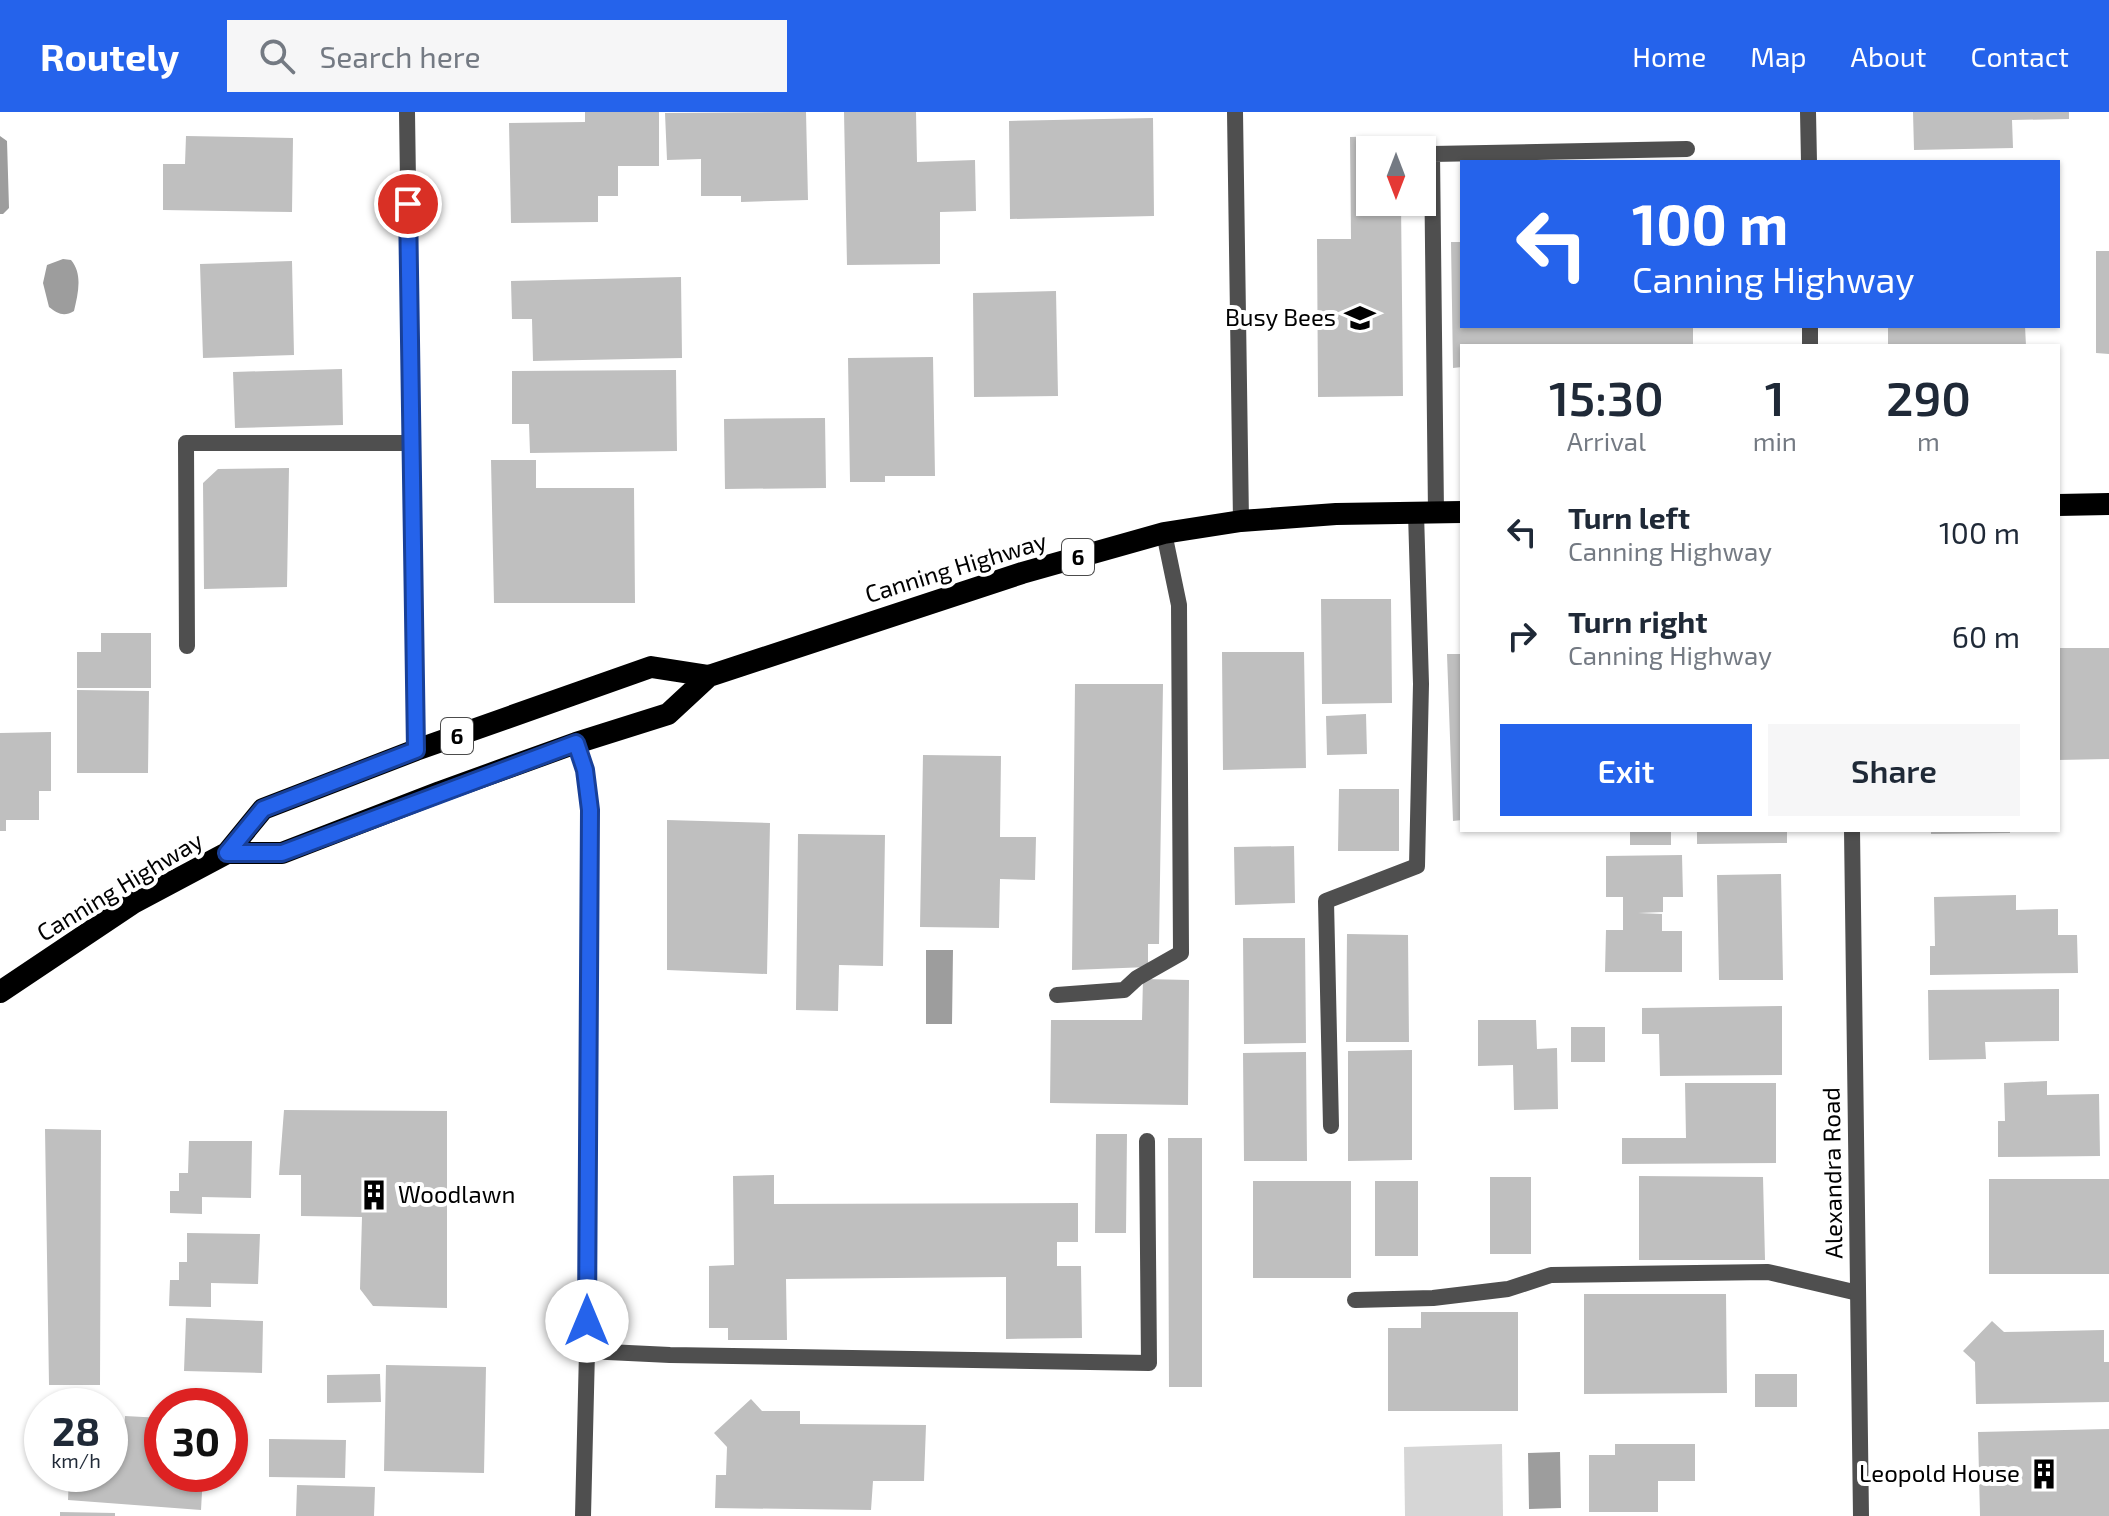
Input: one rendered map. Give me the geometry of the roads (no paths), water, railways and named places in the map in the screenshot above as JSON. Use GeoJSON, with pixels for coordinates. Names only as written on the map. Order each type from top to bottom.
{"type":"FeatureCollection","features":[{"type":"Feature","properties":{"kind":"highway"},"geometry":{"type":"LineString","coordinates":[[2060,505],[2109,504]]}},
{"type":"Feature","properties":{"kind":"highway","name":"Canning Highway"},"geometry":{"type":"LineString","coordinates":[[227,853],[282,853],[576,743],[668,714],[709,676],[1022,573],[1164,533],[1241,521],[1336,514],[1460,512]]}},
{"type":"Feature","properties":{"kind":"highway","name":"Canning Highway"},"geometry":{"type":"LineString","coordinates":[[0,992],[133,903],[227,853],[263,809],[416,750],[651,667],[709,676]]}},
{"type":"Feature","properties":{"kind":"street"},"geometry":{"type":"LineString","coordinates":[[407,112],[416,750]]}},
{"type":"Feature","properties":{"kind":"street"},"geometry":{"type":"LineString","coordinates":[[1235,112],[1241,521]]}},
{"type":"Feature","properties":{"kind":"street"},"geometry":{"type":"LineString","coordinates":[[1808,112],[1809,160]]}},
{"type":"Feature","properties":{"kind":"street"},"geometry":{"type":"LineString","coordinates":[[1331,1126],[1326,901],[1417,866],[1432,154],[1687,149]]}},
{"type":"Feature","properties":{"kind":"street"},"geometry":{"type":"LineString","coordinates":[[187,646],[186,443],[412,443]]}},
{"type":"Feature","properties":{"kind":"street"},"geometry":{"type":"LineString","coordinates":[[1057,995],[1124,990],[1137,978],[1181,953],[1179,605],[1164,533]]}},
{"type":"Feature","properties":{"kind":"street"},"geometry":{"type":"LineString","coordinates":[[576,743],[585,770],[590,810],[583,1516]]}},
{"type":"Feature","properties":{"kind":"street","name":"Alexandra Road"},"geometry":{"type":"LineString","coordinates":[[1852,832],[1861,1516]]}},
{"type":"Feature","properties":{"kind":"street"},"geometry":{"type":"LineString","coordinates":[[587,1351],[1149,1363],[1147,1141]]}},
{"type":"Feature","properties":{"kind":"street"},"geometry":{"type":"LineString","coordinates":[[1355,1300],[1433,1298],[1493,1291],[1551,1275],[1768,1272],[1858,1293]]}},
{"type":"Feature","properties":{"kind":"place","name":"Busy Bees"},"geometry":{"type":"Point","coordinates":[1360,318]}},
{"type":"Feature","properties":{"kind":"place","name":"Woodlawn"},"geometry":{"type":"Point","coordinates":[374,1195]}},
{"type":"Feature","properties":{"kind":"place","name":"Leopold House"},"geometry":{"type":"Point","coordinates":[2044,1474]}}]}
